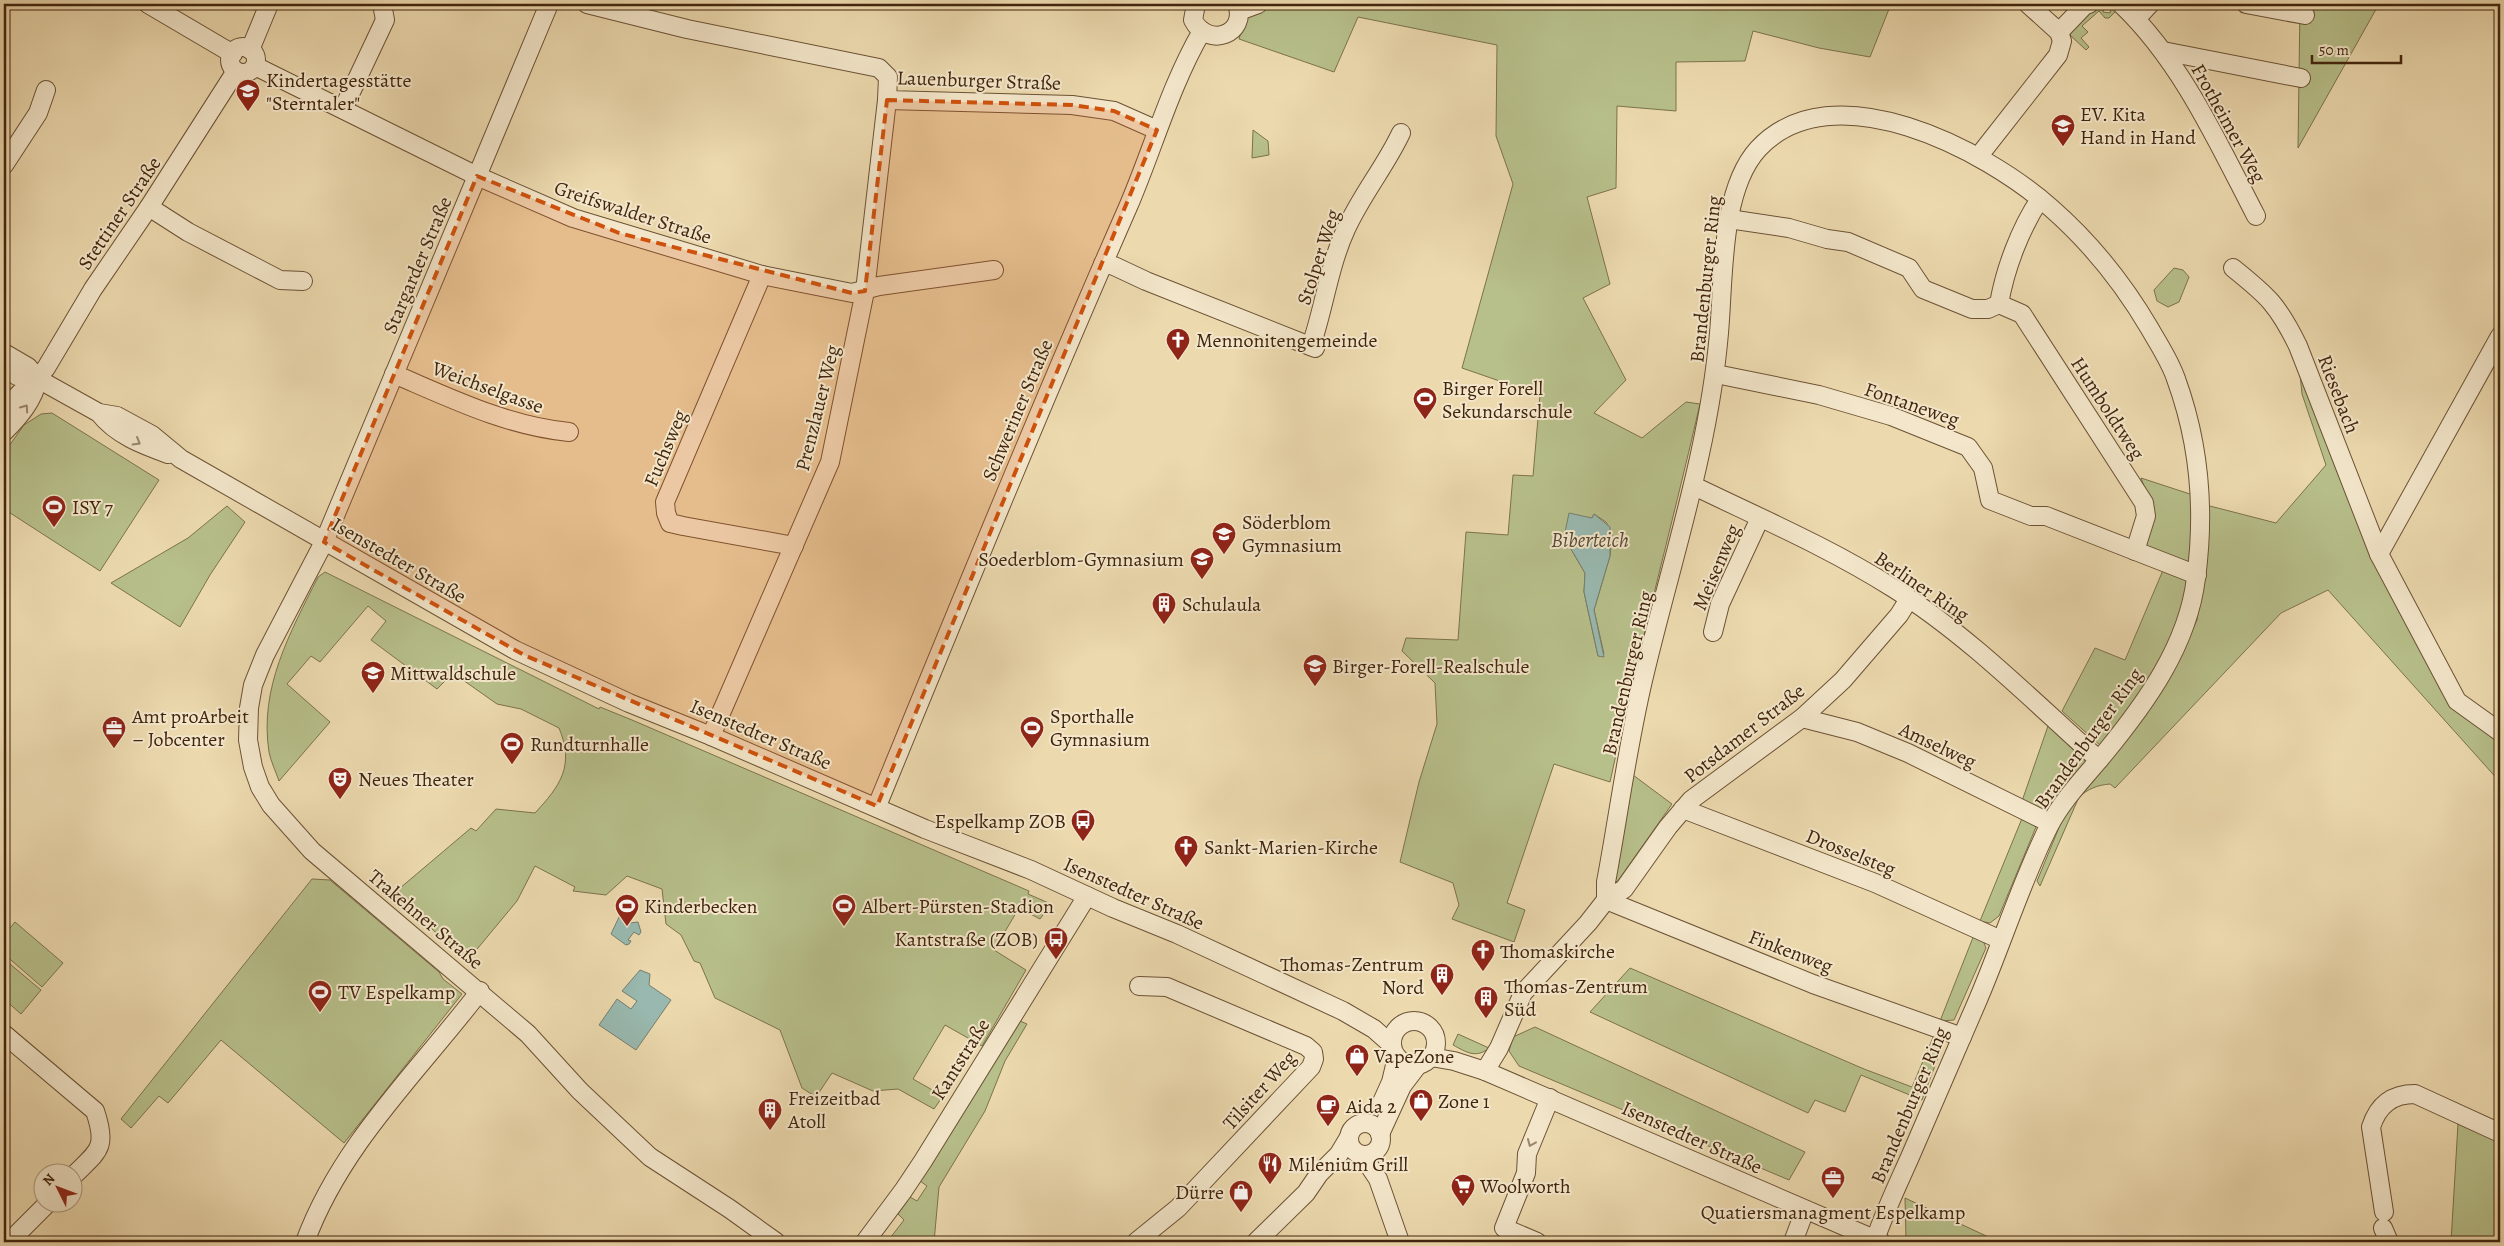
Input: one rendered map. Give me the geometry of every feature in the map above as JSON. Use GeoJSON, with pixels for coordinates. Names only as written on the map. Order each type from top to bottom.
{"type":"FeatureCollection","features":[{"type":"Feature","properties":{"kind":"street"},"geometry":{"type":"LineString","coordinates":[[148,4],[234,62],[242,48],[252,58],[268,4]]}},
{"type":"Feature","properties":{"kind":"street"},"geometry":{"type":"LineString","coordinates":[[343,109],[385,20],[382,4]]}},
{"type":"Feature","properties":{"kind":"street","name":"Stargarder Straße"},"geometry":{"type":"LineString","coordinates":[[324,542],[549,4]]}},
{"type":"Feature","properties":{"kind":"street","name":"Lauenburger Straße"},"geometry":{"type":"LineString","coordinates":[[587,4],[687,29],[879,68],[888,77],[887,100],[1072,105],[1114,111],[1157,130]]}},
{"type":"Feature","properties":{"kind":"street"},"geometry":{"type":"LineString","coordinates":[[1194,4],[1193,20],[1202,31],[1210,36],[1221,36],[1231,31],[1237,22],[1238,7],[1258,4]]}},
{"type":"Feature","properties":{"kind":"street"},"geometry":{"type":"LineString","coordinates":[[1978,157],[2051,66],[2058,54],[2062,41],[2059,32],[2028,4]]}},
{"type":"Feature","properties":{"kind":"street"},"geometry":{"type":"LineString","coordinates":[[2059,32],[2085,5],[2089,4]]}},
{"type":"Feature","properties":{"kind":"street","name":"Frotheimer Weg"},"geometry":{"type":"LineString","coordinates":[[2121,4],[2136,18],[2163,50],[2203,115],[2256,216]]}},
{"type":"Feature","properties":{"kind":"street"},"geometry":{"type":"LineString","coordinates":[[2136,18],[2150,4]]}},
{"type":"Feature","properties":{"kind":"street"},"geometry":{"type":"LineString","coordinates":[[2246,4],[2305,15]]}},
{"type":"Feature","properties":{"kind":"street","name":"Schweriner Straße"},"geometry":{"type":"LineString","coordinates":[[876,806],[1029,433],[1129,205],[1157,130],[1202,31]]}},
{"type":"Feature","properties":{"kind":"street","name":"Frotheimer Weg"},"geometry":{"type":"LineString","coordinates":[[2163,50],[2301,78]]}},
{"type":"Feature","properties":{"kind":"street","name":"Greifswalder Straße"},"geometry":{"type":"LineString","coordinates":[[252,58],[343,109],[478,176],[573,218],[762,275],[852,293],[879,286],[994,270]]}},
{"type":"Feature","properties":{"kind":"street","name":"Stettiner Straße"},"geometry":{"type":"LineString","coordinates":[[38,380],[93,289],[149,207],[234,62]]}},
{"type":"Feature","properties":{"kind":"street"},"geometry":{"type":"LineString","coordinates":[[4,164],[38,112],[46,90]]}},
{"type":"Feature","properties":{"kind":"street","name":"Prenzlauer Weg"},"geometry":{"type":"LineString","coordinates":[[711,736],[830,462],[865,291],[887,100]]}},
{"type":"Feature","properties":{"kind":"street","name":"Brandenburger Ring"},"geometry":{"type":"LineString","coordinates":[[1606,900],[1606,882],[1644,677],[1694,486],[1716,374],[1729,219],[1734,194],[1744,168],[1759,148],[1777,132],[1812,118],[1854,115],[1899,124],[1935,136],[1978,157],[2040,199],[2105,262],[2132,299],[2176,377],[2197,460],[2200,510],[2197,575],[2189,619],[2164,670],[2134,718],[2070,795],[2050,823],[1878,1241]]}},
{"type":"Feature","properties":{"kind":"street","name":"Stolper Weg"},"geometry":{"type":"LineString","coordinates":[[1103,264],[1114,266],[1146,281],[1313,347],[1345,231],[1366,190],[1388,162],[1401,133]]}},
{"type":"Feature","properties":{"kind":"street"},"geometry":{"type":"LineString","coordinates":[[1729,219],[1789,228],[1827,239],[1848,242],[1909,268],[1923,289],[1972,309],[1988,309],[1998,304],[2002,286],[2030,214],[2040,199]]}},
{"type":"Feature","properties":{"kind":"street"},"geometry":{"type":"LineString","coordinates":[[149,207],[188,232],[280,280],[303,281]]}},
{"type":"Feature","properties":{"kind":"street","name":"Riesebach"},"geometry":{"type":"LineString","coordinates":[[2233,268],[2268,296],[2282,315],[2301,355],[2379,554],[2457,701],[2500,732]]}},
{"type":"Feature","properties":{"kind":"street","name":"Fuchsweg"},"geometry":{"type":"LineString","coordinates":[[762,275],[665,502],[666,513],[670,522],[682,526],[794,546]]}},
{"type":"Feature","properties":{"kind":"street","name":"Humboldtweg"},"geometry":{"type":"LineString","coordinates":[[1998,304],[2022,314],[2144,503],[2146,516],[2134,552]]}},
{"type":"Feature","properties":{"kind":"street"},"geometry":{"type":"LineString","coordinates":[[2379,554],[2500,336]]}},
{"type":"Feature","properties":{"kind":"street","name":"Isenstedter Straße"},"geometry":{"type":"LineString","coordinates":[[4,353],[28,367],[38,380]]}},
{"type":"Feature","properties":{"kind":"street","name":"Isenstedter Straße"},"geometry":{"type":"LineString","coordinates":[[4,367],[17,376],[38,380],[99,413],[109,426],[144,446],[181,459],[514,650],[629,703],[711,736],[952,840],[1031,870],[1177,934],[1343,1011],[1374,1029],[1394,1051]]}},
{"type":"Feature","properties":{"kind":"street","name":"Weichselgasse"},"geometry":{"type":"LineString","coordinates":[[394,374],[476,409],[536,428],[569,432]]}},
{"type":"Feature","properties":{"kind":"street","name":"Fontaneweg"},"geometry":{"type":"LineString","coordinates":[[1716,374],[1819,395],[1891,416],[1968,447],[1983,468],[1990,500],[2031,516],[2046,516],[2134,552],[2197,575]]}},
{"type":"Feature","properties":{"kind":"street"},"geometry":{"type":"LineString","coordinates":[[4,418],[24,387],[38,380]]}},
{"type":"Feature","properties":{"kind":"street"},"geometry":{"type":"LineString","coordinates":[[4,432],[35,393],[38,380]]}},
{"type":"Feature","properties":{"kind":"street","name":"Berliner Ring"},"geometry":{"type":"LineString","coordinates":[[1694,486],[1844,560],[1909,599],[1985,657],[2099,760]]}},
{"type":"Feature","properties":{"kind":"street","name":"Meisenweg"},"geometry":{"type":"LineString","coordinates":[[1712,632],[1720,604],[1760,518]]}},
{"type":"Feature","properties":{"kind":"street","name":"Trakehner Straße"},"geometry":{"type":"LineString","coordinates":[[324,542],[264,655],[253,685],[248,729],[253,767],[260,787],[271,805],[312,851],[480,991],[528,1034],[580,1091],[650,1157],[730,1209],[776,1242]]}},
{"type":"Feature","properties":{"kind":"street","name":"Potsdamer Straße"},"geometry":{"type":"LineString","coordinates":[[1606,900],[1624,889],[1683,809],[1754,752],[1802,718],[1843,680],[1899,615],[1909,599]]}},
{"type":"Feature","properties":{"kind":"street","name":"Amselweg"},"geometry":{"type":"LineString","coordinates":[[1802,718],[1857,732],[1908,753],[2050,823]]}},
{"type":"Feature","properties":{"kind":"street","name":"Drosselsteg"},"geometry":{"type":"LineString","coordinates":[[1683,809],[1875,882],[2001,940]]}},
{"type":"Feature","properties":{"kind":"street","name":"Kantstraße"},"geometry":{"type":"LineString","coordinates":[[865,1242],[913,1176],[1087,896]]}},
{"type":"Feature","properties":{"kind":"street"},"geometry":{"type":"LineString","coordinates":[[1485,1071],[1499,1048],[1523,993],[1588,923],[1606,900]]}},
{"type":"Feature","properties":{"kind":"street","name":"Finkenweg"},"geometry":{"type":"LineString","coordinates":[[1606,900],[1813,984],[1962,1037]]}},
{"type":"Feature","properties":{"kind":"street","name":"Tilsiter Weg"},"geometry":{"type":"LineString","coordinates":[[1136,1242],[1178,1208],[1311,1067],[1314,1060],[1313,1052],[1306,1046],[1184,994],[1167,987],[1139,986]]}},
{"type":"Feature","properties":{"kind":"street"},"geometry":{"type":"LineString","coordinates":[[305,1242],[311,1225],[356,1145],[480,991]]}},
{"type":"Feature","properties":{"kind":"street","name":"Isenstedter Straße"},"geometry":{"type":"LineString","coordinates":[[1343,1011],[1382,1021],[1404,1024]]}},
{"type":"Feature","properties":{"kind":"street"},"geometry":{"type":"LineString","coordinates":[[1380,1134],[1402,1086],[1435,1050],[1436,1038],[1432,1030],[1424,1023],[1414,1021],[1404,1024],[1395,1032],[1391,1082],[1380,1107],[1372,1120],[1353,1127],[1361,1150],[1378,1179],[1400,1242]]}},
{"type":"Feature","properties":{"kind":"street"},"geometry":{"type":"LineString","coordinates":[[4,1034],[95,1111],[101,1129],[102,1142],[96,1154],[82,1167]]}},
{"type":"Feature","properties":{"kind":"street","name":"Isenstedter Straße"},"geometry":{"type":"LineString","coordinates":[[1436,1038],[1485,1071]]}},
{"type":"Feature","properties":{"kind":"street"},"geometry":{"type":"LineString","coordinates":[[1394,1051],[1409,1065],[1425,1061]]}},
{"type":"Feature","properties":{"kind":"street","name":"Isenstedter Straße"},"geometry":{"type":"LineString","coordinates":[[1425,1061],[1454,1061],[1485,1071],[1878,1241]]}},
{"type":"Feature","properties":{"kind":"street"},"geometry":{"type":"LineString","coordinates":[[2385,1228],[2371,1127],[2375,1115],[2387,1101],[2404,1094],[2415,1094],[2500,1133]]}},
{"type":"Feature","properties":{"kind":"street"},"geometry":{"type":"LineString","coordinates":[[1537,1242],[1504,1228],[1526,1173],[1527,1154],[1550,1098]]}},
{"type":"Feature","properties":{"kind":"street"},"geometry":{"type":"LineString","coordinates":[[1256,1242],[1306,1193],[1319,1174],[1339,1154],[1361,1150],[1381,1140],[1377,1128],[1365,1123]]}},
{"type":"Feature","properties":{"kind":"street"},"geometry":{"type":"LineString","coordinates":[[1793,1242],[1806,1210]]}},
{"type":"Feature","properties":{"kind":"street"},"geometry":{"type":"LineString","coordinates":[[8,1242],[37,1214]]}},
{"type":"Feature","properties":{"kind":"highlighted area"},"geometry":{"type":"Polygon","coordinates":[[[887,100],[1072,105],[1114,111],[1157,130],[877,806],[524,655],[324,542],[477,176],[619,233],[852,293],[865,291],[887,100]]]}},
{"type":"Feature","properties":{"kind":"green space"},"geometry":{"type":"Polygon","coordinates":[[[1249,4],[1891,4],[1870,57],[1819,48],[1753,31],[1745,61],[1676,62],[1676,111],[1617,106],[1616,188],[1587,197],[1610,284],[1583,298],[1626,380],[1594,413],[1642,438],[1686,402],[1700,404],[1631,687],[1610,782],[1554,764],[1507,903],[1525,910],[1514,942],[1452,919],[1459,905],[1453,883],[1400,862],[1419,782],[1437,724],[1435,683],[1402,651],[1406,638],[1458,640],[1466,532],[1508,535],[1513,475],[1533,476],[1540,395],[1462,368],[1513,184],[1496,136],[1497,45],[1358,17],[1334,72],[1239,39],[1249,4]],[[1594,514],[1592,518],[1564,537],[1585,573],[1584,592],[1598,656],[1604,654],[1594,610],[1610,556],[1612,534],[1606,522],[1594,514]]]}},
{"type":"Feature","properties":{"kind":"green space"},"geometry":{"type":"Polygon","coordinates":[[[2104,4],[2103,12],[2110,13],[2112,4],[2119,8],[2109,18],[2105,18],[2099,11],[2082,26],[2088,32],[2081,38],[2089,47],[2086,50],[2070,35],[2069,29],[2095,6],[2104,4]]]}},
{"type":"Feature","properties":{"kind":"green space"},"geometry":{"type":"Polygon","coordinates":[[[2300,4],[2379,4],[2298,148],[2300,4]]]}},
{"type":"Feature","properties":{"kind":"green space"},"geometry":{"type":"Polygon","coordinates":[[[1253,130],[1268,141],[1269,155],[1252,158],[1253,130]]]}},
{"type":"Feature","properties":{"kind":"green space"},"geometry":{"type":"Polygon","coordinates":[[[2174,268],[2183,270],[2189,277],[2179,302],[2168,307],[2157,301],[2154,290],[2174,268]]]}},
{"type":"Feature","properties":{"kind":"green space"},"geometry":{"type":"Polygon","coordinates":[[[2300,374],[2455,703],[2500,737],[2500,782],[2328,590],[2281,613],[2115,788],[2110,784],[2097,786],[2079,797],[2040,886],[2037,881],[2065,813],[2170,675],[2197,620],[2203,566],[2206,505],[2276,523],[2326,465],[2302,394],[2300,374]]]}},
{"type":"Feature","properties":{"kind":"green space"},"geometry":{"type":"Polygon","coordinates":[[[52,413],[159,480],[100,571],[4,509],[4,453],[24,425],[41,414],[52,413]]]}},
{"type":"Feature","properties":{"kind":"green space"},"geometry":{"type":"Polygon","coordinates":[[[2141,478],[2193,495],[2191,542],[2186,586],[2176,630],[2156,672],[2101,746],[2062,711],[2095,648],[2125,660],[2169,556],[2145,547],[2153,510],[2141,478]]]}},
{"type":"Feature","properties":{"kind":"green space"},"geometry":{"type":"Polygon","coordinates":[[[227,506],[245,522],[210,575],[180,627],[111,583],[188,538],[227,506]]]}},
{"type":"Feature","properties":{"kind":"green space"},"geometry":{"type":"Polygon","coordinates":[[[325,572],[599,709],[600,707],[632,720],[1029,891],[1028,894],[1051,904],[1040,919],[1019,908],[994,950],[1026,970],[982,1046],[945,1025],[913,1079],[943,1096],[934,1109],[898,1089],[873,1091],[832,1073],[816,1097],[802,1088],[780,1030],[715,998],[700,963],[694,961],[681,935],[666,924],[662,889],[627,876],[606,895],[573,891],[575,887],[535,866],[517,901],[468,960],[461,955],[393,894],[471,828],[476,831],[496,809],[535,813],[552,794],[562,775],[566,754],[564,741],[559,728],[521,709],[497,704],[453,673],[437,689],[371,640],[386,621],[368,606],[320,662],[311,656],[287,684],[330,722],[279,781],[269,752],[267,728],[268,706],[273,683],[279,661],[297,619],[318,577],[325,572]]]}},
{"type":"Feature","properties":{"kind":"green space"},"geometry":{"type":"Polygon","coordinates":[[[2048,726],[2086,762],[2045,815],[2021,804],[2048,726]]]}},
{"type":"Feature","properties":{"kind":"green space"},"geometry":{"type":"Polygon","coordinates":[[[1633,775],[1672,804],[1617,882],[1613,878],[1633,775]]]}},
{"type":"Feature","properties":{"kind":"green space"},"geometry":{"type":"Polygon","coordinates":[[[2023,816],[2036,827],[1999,916],[1990,923],[1980,921],[2023,816]]]}},
{"type":"Feature","properties":{"kind":"green space"},"geometry":{"type":"Polygon","coordinates":[[[312,879],[330,880],[439,972],[443,979],[462,994],[344,1143],[221,1040],[168,1103],[159,1096],[131,1128],[121,1119],[312,879]]]}},
{"type":"Feature","properties":{"kind":"green space"},"geometry":{"type":"Polygon","coordinates":[[[15,922],[63,963],[42,987],[4,954],[4,935],[15,922]]]}},
{"type":"Feature","properties":{"kind":"green space"},"geometry":{"type":"Polygon","coordinates":[[[1974,935],[1983,940],[1986,948],[1954,1020],[1940,1021],[1974,935]]]}},
{"type":"Feature","properties":{"kind":"green space"},"geometry":{"type":"Polygon","coordinates":[[[4,959],[41,990],[21,1014],[4,999],[4,959]]]}},
{"type":"Feature","properties":{"kind":"green space"},"geometry":{"type":"Polygon","coordinates":[[[1630,968],[1864,1069],[1912,1087],[1934,1035],[1944,1042],[1922,1100],[1861,1075],[1845,1112],[1815,1100],[1808,1113],[1590,1012],[1630,968]]]}},
{"type":"Feature","properties":{"kind":"green space"},"geometry":{"type":"Polygon","coordinates":[[[1020,1021],[1027,1024],[1005,1061],[985,1111],[939,1187],[934,1242],[887,1242],[904,1220],[898,1214],[910,1197],[917,1201],[927,1186],[920,1181],[1020,1021]]]}},
{"type":"Feature","properties":{"kind":"green space"},"geometry":{"type":"Polygon","coordinates":[[[1535,1027],[1805,1152],[1789,1180],[1519,1066],[1509,1051],[1513,1037],[1535,1027]]]}},
{"type":"Feature","properties":{"kind":"green space"},"geometry":{"type":"Polygon","coordinates":[[[1458,1034],[1489,1048],[1475,1054],[1462,1050],[1453,1045],[1458,1034]]]}},
{"type":"Feature","properties":{"kind":"green space"},"geometry":{"type":"Polygon","coordinates":[[[2458,1124],[2500,1142],[2500,1242],[2451,1242],[2458,1124]]]}},
{"type":"Feature","properties":{"kind":"green space"},"geometry":{"type":"Polygon","coordinates":[[[1905,1198],[1999,1242],[1913,1242],[1906,1239],[1905,1198]]]}},
{"type":"Feature","properties":{"kind":"water","name":"Biberteich"},"geometry":{"type":"Polygon","coordinates":[[[1569,513],[1592,518],[1594,514],[1610,527],[1610,556],[1594,610],[1604,657],[1598,656],[1584,592],[1585,573],[1564,537],[1569,513]]]}},
{"type":"Feature","properties":{"kind":"water","name":"Kinderbecken"},"geometry":{"type":"Polygon","coordinates":[[[620,915],[631,918],[630,923],[638,922],[641,932],[639,935],[634,932],[628,940],[631,941],[626,945],[611,934],[620,915]]]}},
{"type":"Feature","properties":{"kind":"water"},"geometry":{"type":"Polygon","coordinates":[[[640,970],[650,974],[649,985],[671,1000],[636,1050],[599,1025],[617,999],[631,1009],[637,1001],[622,991],[640,970]]]}},
{"type":"Feature","properties":{"kind":"place","name":"Kindertagesstätte \"Sterntaler\""},"geometry":{"type":"Point","coordinates":[248,112]}},
{"type":"Feature","properties":{"kind":"place","name":"EV. Kita Hand in Hand"},"geometry":{"type":"Point","coordinates":[2063,147]}},
{"type":"Feature","properties":{"kind":"place","name":"Mennonitengemeinde"},"geometry":{"type":"Point","coordinates":[1178,361]}},
{"type":"Feature","properties":{"kind":"place","name":"Birger Forell Sekundarschule"},"geometry":{"type":"Point","coordinates":[1425,420]}},
{"type":"Feature","properties":{"kind":"place","name":"ISY 7"},"geometry":{"type":"Point","coordinates":[54,528]}},
{"type":"Feature","properties":{"kind":"place","name":"Söderblom Gymnasium"},"geometry":{"type":"Point","coordinates":[1224,555]}},
{"type":"Feature","properties":{"kind":"place","name":"Soederblom-Gymnasium"},"geometry":{"type":"Point","coordinates":[1202,580]}},
{"type":"Feature","properties":{"kind":"place","name":"Schulaula"},"geometry":{"type":"Point","coordinates":[1164,625]}},
{"type":"Feature","properties":{"kind":"place","name":"Birger-Forell-Realschule"},"geometry":{"type":"Point","coordinates":[1315,687]}},
{"type":"Feature","properties":{"kind":"place","name":"Mittwaldschule"},"geometry":{"type":"Point","coordinates":[373,694]}},
{"type":"Feature","properties":{"kind":"place","name":"Amt proArbeit – Jobcenter"},"geometry":{"type":"Point","coordinates":[114,749]}},
{"type":"Feature","properties":{"kind":"place","name":"Sporthalle Gymnasium"},"geometry":{"type":"Point","coordinates":[1032,749]}},
{"type":"Feature","properties":{"kind":"place","name":"Rundturnhalle"},"geometry":{"type":"Point","coordinates":[512,765]}},
{"type":"Feature","properties":{"kind":"place","name":"Neues Theater"},"geometry":{"type":"Point","coordinates":[340,800]}},
{"type":"Feature","properties":{"kind":"place","name":"Espelkamp ZOB"},"geometry":{"type":"Point","coordinates":[1083,842]}},
{"type":"Feature","properties":{"kind":"place","name":"Sankt-Marien-Kirche"},"geometry":{"type":"Point","coordinates":[1186,868]}},
{"type":"Feature","properties":{"kind":"place","name":"Kinderbecken"},"geometry":{"type":"Point","coordinates":[627,927]}},
{"type":"Feature","properties":{"kind":"place","name":"Albert-Pürsten-Stadion"},"geometry":{"type":"Point","coordinates":[844,927]}},
{"type":"Feature","properties":{"kind":"place","name":"Kantstraße (ZOB)"},"geometry":{"type":"Point","coordinates":[1056,960]}},
{"type":"Feature","properties":{"kind":"place","name":"Thomaskirche"},"geometry":{"type":"Point","coordinates":[1483,972]}},
{"type":"Feature","properties":{"kind":"place","name":"Thomas-Zentrum Nord"},"geometry":{"type":"Point","coordinates":[1442,996]}},
{"type":"Feature","properties":{"kind":"place","name":"TV Espelkamp"},"geometry":{"type":"Point","coordinates":[320,1013]}},
{"type":"Feature","properties":{"kind":"place","name":"Thomas-Zentrum Süd"},"geometry":{"type":"Point","coordinates":[1486,1019]}},
{"type":"Feature","properties":{"kind":"place","name":"VapeZone"},"geometry":{"type":"Point","coordinates":[1357,1077]}},
{"type":"Feature","properties":{"kind":"place","name":"Zone 1"},"geometry":{"type":"Point","coordinates":[1421,1122]}},
{"type":"Feature","properties":{"kind":"place","name":"Aida 2"},"geometry":{"type":"Point","coordinates":[1328,1127]}},
{"type":"Feature","properties":{"kind":"place","name":"Freizeitbad Atoll"},"geometry":{"type":"Point","coordinates":[770,1131]}},
{"type":"Feature","properties":{"kind":"place","name":"Milenium Grill"},"geometry":{"type":"Point","coordinates":[1270,1185]}},
{"type":"Feature","properties":{"kind":"place","name":"Quatiersmanagment Espelkamp"},"geometry":{"type":"Point","coordinates":[1833,1199]}},
{"type":"Feature","properties":{"kind":"place","name":"Woolworth"},"geometry":{"type":"Point","coordinates":[1463,1207]}},
{"type":"Feature","properties":{"kind":"place","name":"Dürre"},"geometry":{"type":"Point","coordinates":[1241,1213]}}]}
